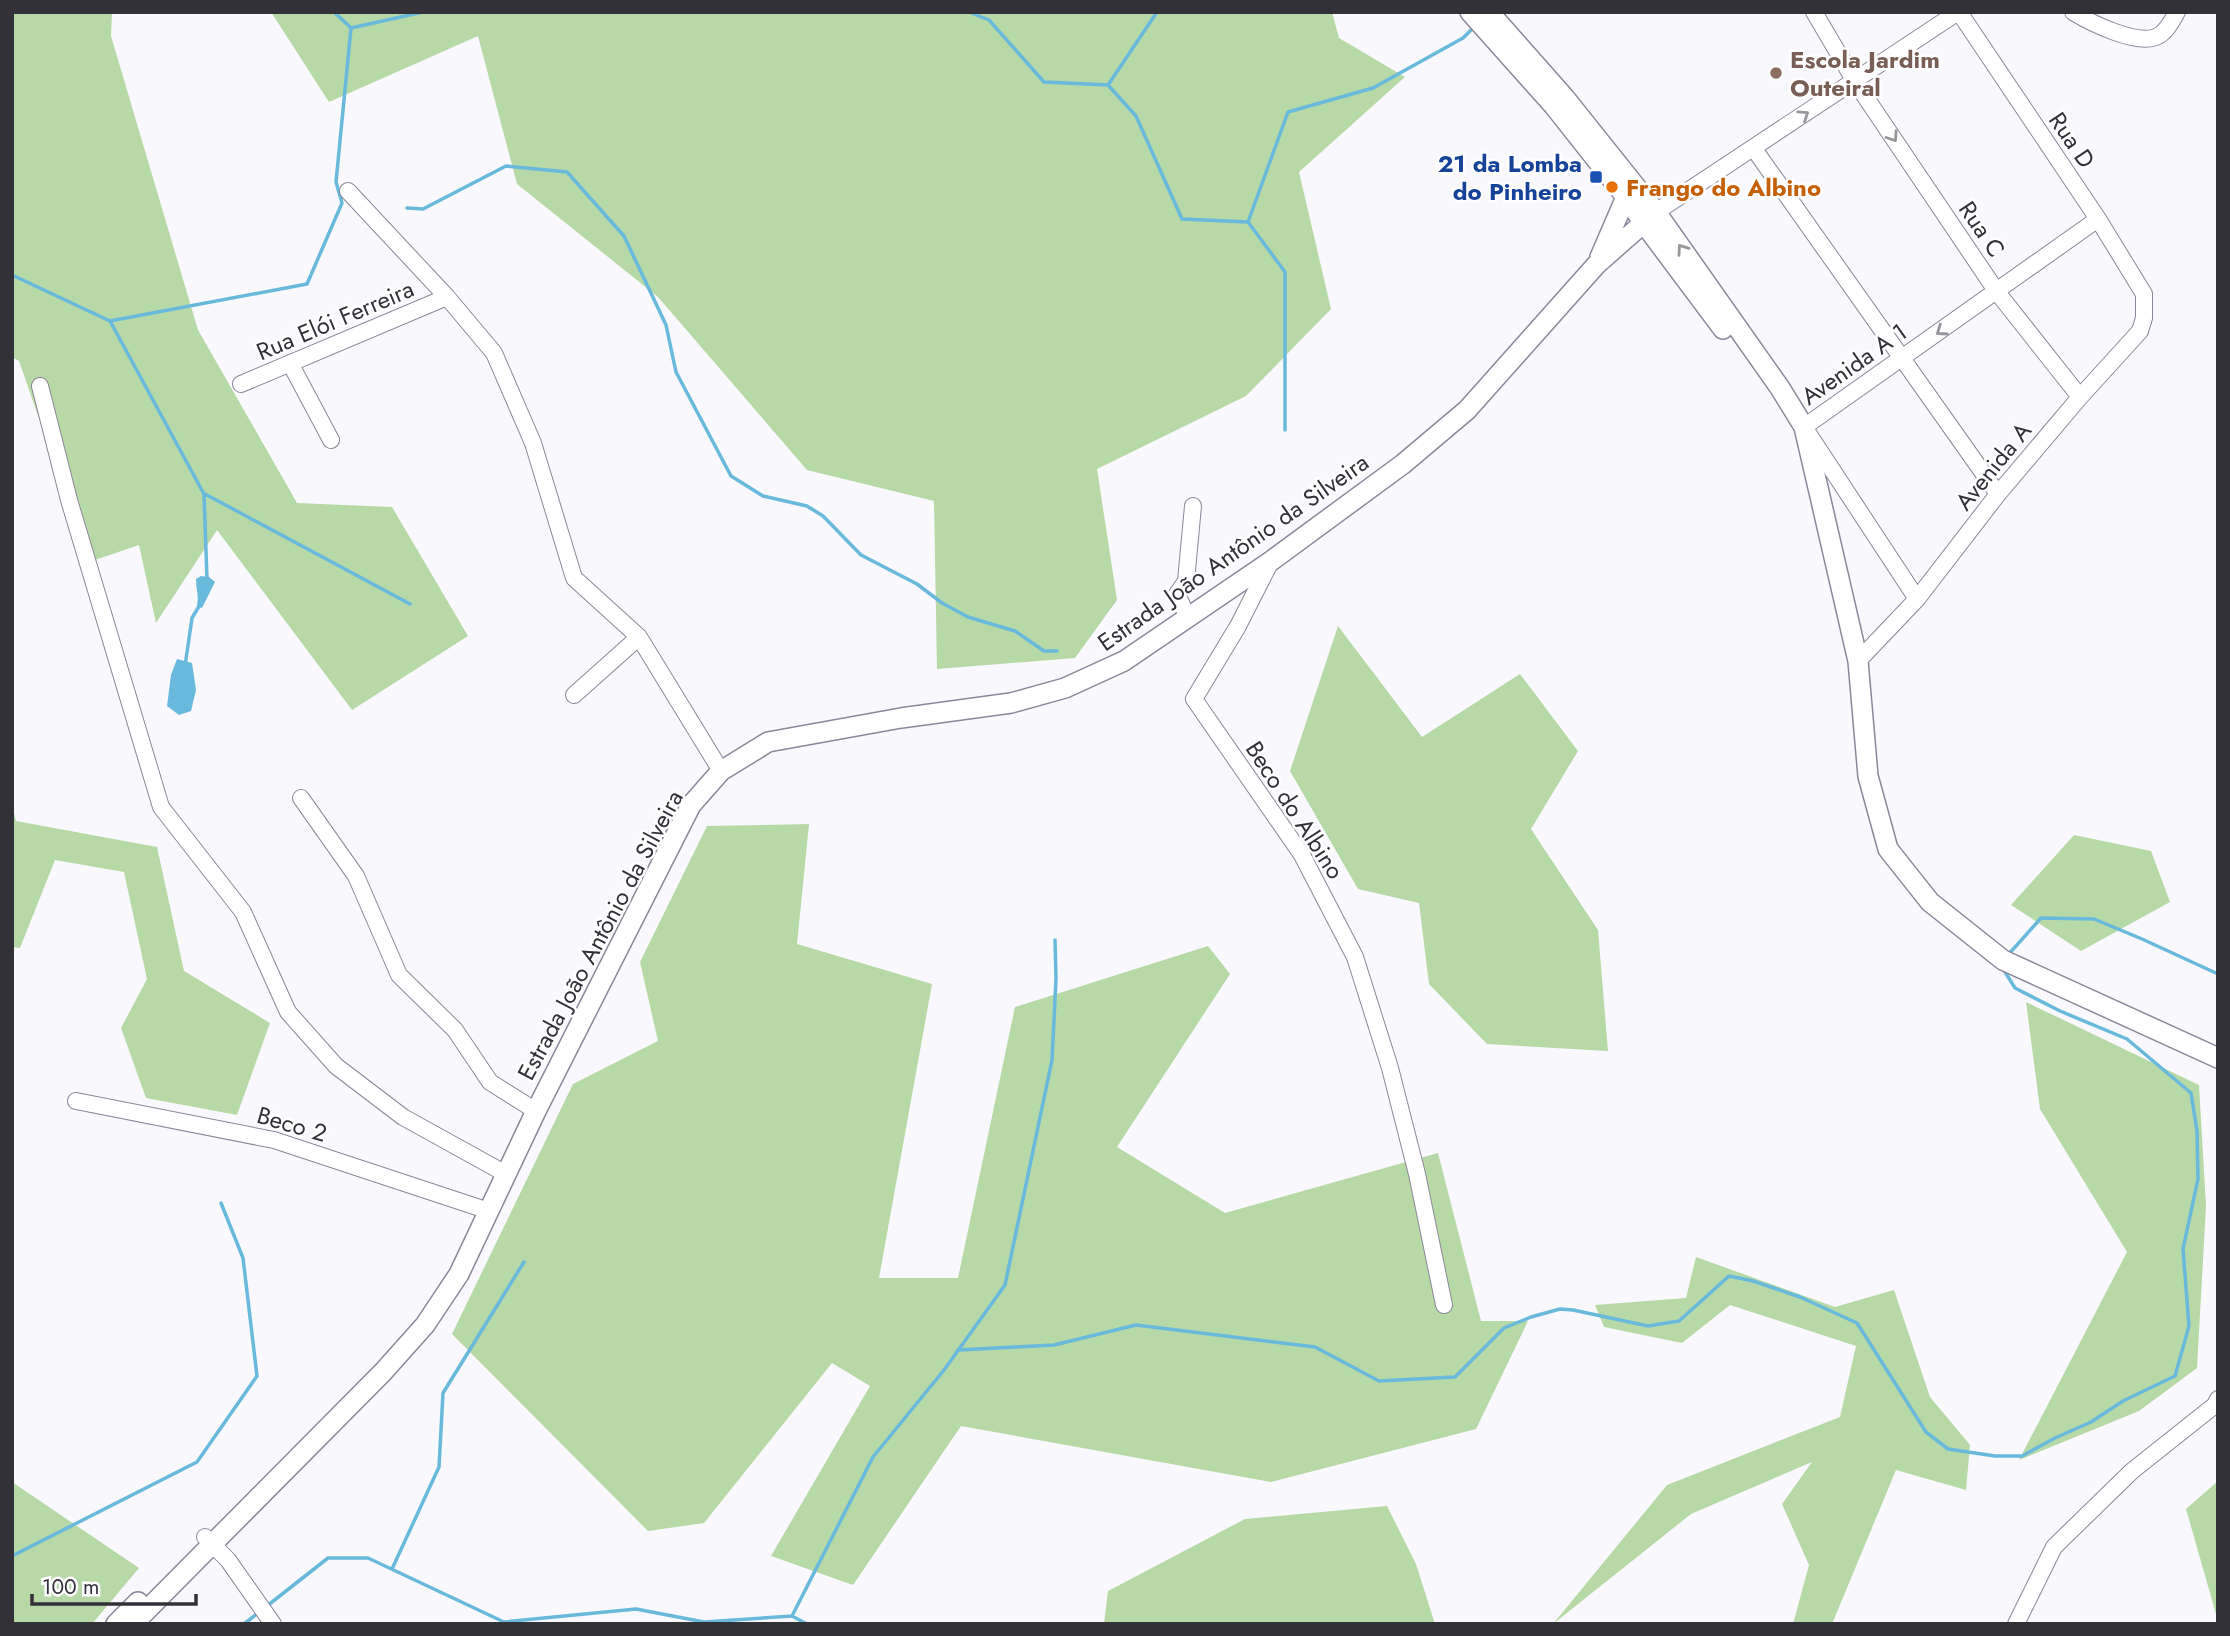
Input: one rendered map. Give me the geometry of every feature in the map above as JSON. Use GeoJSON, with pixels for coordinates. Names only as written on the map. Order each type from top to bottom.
{"type":"FeatureCollection","features":[{"type":"Feature","properties":{"kind":"main road"},"geometry":{"type":"LineString","coordinates":[[1470,12],[1553,106],[1626,197],[1650,217]]}},
{"type":"Feature","properties":{"kind":"main road"},"geometry":{"type":"LineString","coordinates":[[1489,12],[1565,98],[1772,394],[1804,427],[1858,661],[1868,776],[1888,849],[1930,902],[2003,960],[2218,1058]]}},
{"type":"Feature","properties":{"kind":"main road","name":"Estrada João Antônio da Silveira"},"geometry":{"type":"LineString","coordinates":[[1597,264],[1626,197]]}},
{"type":"Feature","properties":{"kind":"main road","name":"Estrada João Antônio da Silveira"},"geometry":{"type":"LineString","coordinates":[[116,1624],[209,1541],[383,1372],[425,1325],[459,1273],[536,1111],[691,805],[721,771],[768,742],[877,722],[1011,703],[1065,688],[1124,661],[1271,561],[1403,464],[1467,410],[1597,264],[1650,217]]}},
{"type":"Feature","properties":{"kind":"main road","name":"Estrada João Antônio da Silveira"},"geometry":{"type":"LineString","coordinates":[[132,1624],[209,1541]]}},
{"type":"Feature","properties":{"kind":"street","name":"Rua C"},"geometry":{"type":"LineString","coordinates":[[1814,12],[1854,80],[1997,292],[2080,397]]}},
{"type":"Feature","properties":{"kind":"street"},"geometry":{"type":"LineString","coordinates":[[1650,217],[1958,12]]}},
{"type":"Feature","properties":{"kind":"street","name":"Rua D"},"geometry":{"type":"LineString","coordinates":[[1958,12],[2098,219],[2144,294]]}},
{"type":"Feature","properties":{"kind":"street"},"geometry":{"type":"LineString","coordinates":[[2073,12],[2089,22],[2141,40],[2155,38],[2163,33],[2177,12]]}},
{"type":"Feature","properties":{"kind":"street"},"geometry":{"type":"LineString","coordinates":[[1754,149],[1998,494]]}},
{"type":"Feature","properties":{"kind":"street"},"geometry":{"type":"LineString","coordinates":[[348,191],[447,297],[494,353],[533,443],[574,578],[639,637],[721,771]]}},
{"type":"Feature","properties":{"kind":"street","name":"Avenida A 1"},"geometry":{"type":"LineString","coordinates":[[1917,599],[1804,427],[2098,219]]}},
{"type":"Feature","properties":{"kind":"street","name":"Avenida A"},"geometry":{"type":"LineString","coordinates":[[1858,661],[1917,599],[1998,494],[2140,331],[2144,318],[2144,294]]}},
{"type":"Feature","properties":{"kind":"street","name":"Rua Elói Ferreira"},"geometry":{"type":"LineString","coordinates":[[241,384],[447,297]]}},
{"type":"Feature","properties":{"kind":"street"},"geometry":{"type":"LineString","coordinates":[[290,363],[331,440]]}},
{"type":"Feature","properties":{"kind":"street"},"geometry":{"type":"LineString","coordinates":[[40,386],[69,500],[161,807],[243,912],[288,1012],[337,1066],[403,1117],[506,1174]]}},
{"type":"Feature","properties":{"kind":"street"},"geometry":{"type":"LineString","coordinates":[[1188,618],[1177,594],[1186,580],[1193,506]]}},
{"type":"Feature","properties":{"kind":"street","name":"Beco do Albino"},"geometry":{"type":"LineString","coordinates":[[1271,561],[1238,626],[1194,699],[1302,855],[1355,957],[1390,1068],[1414,1161],[1444,1305]]}},
{"type":"Feature","properties":{"kind":"street"},"geometry":{"type":"LineString","coordinates":[[574,695],[639,637]]}},
{"type":"Feature","properties":{"kind":"street"},"geometry":{"type":"LineString","coordinates":[[301,798],[356,876],[400,975],[455,1030],[490,1082],[536,1111]]}},
{"type":"Feature","properties":{"kind":"street","name":"Beco 2"},"geometry":{"type":"LineString","coordinates":[[76,1101],[274,1140],[489,1211]]}},
{"type":"Feature","properties":{"kind":"street"},"geometry":{"type":"LineString","coordinates":[[2016,1624],[2054,1547],[2132,1471],[2215,1405],[2218,1399]]}},
{"type":"Feature","properties":{"kind":"street"},"geometry":{"type":"LineString","coordinates":[[209,1541],[228,1560],[273,1624]]}},
{"type":"Feature","properties":{"kind":"green space"},"geometry":{"type":"Polygon","coordinates":[[[12,12],[112,12],[111,36],[198,330],[297,503],[392,507],[468,636],[352,710],[217,530],[156,623],[139,545],[89,562],[19,361],[12,357],[12,12]]]}},
{"type":"Feature","properties":{"kind":"green space"},"geometry":{"type":"Polygon","coordinates":[[[271,12],[1332,12],[1339,38],[1405,77],[1299,172],[1331,309],[1246,396],[1097,469],[1117,600],[1075,658],[937,669],[934,501],[807,470],[658,297],[517,184],[478,36],[329,102],[271,12]]]}},
{"type":"Feature","properties":{"kind":"green space"},"geometry":{"type":"Polygon","coordinates":[[[1338,626],[1422,737],[1520,674],[1578,751],[1531,829],[1598,930],[1608,1051],[1487,1044],[1429,984],[1419,903],[1358,889],[1290,771],[1338,626]]]}},
{"type":"Feature","properties":{"kind":"green space"},"geometry":{"type":"Polygon","coordinates":[[[12,805],[16,821],[157,847],[184,971],[270,1023],[237,1115],[146,1098],[121,1028],[147,979],[124,872],[55,860],[20,948],[12,947],[12,805]]]}},
{"type":"Feature","properties":{"kind":"green space"},"geometry":{"type":"Polygon","coordinates":[[[809,824],[797,944],[932,984],[879,1278],[958,1278],[1015,1007],[1208,946],[1230,974],[1117,1147],[1225,1213],[1438,1153],[1481,1321],[1528,1321],[1476,1429],[1271,1482],[961,1426],[853,1585],[771,1556],[870,1386],[832,1363],[704,1523],[648,1531],[452,1334],[573,1084],[658,1041],[640,962],[707,826],[809,824]]]}},
{"type":"Feature","properties":{"kind":"green space"},"geometry":{"type":"Polygon","coordinates":[[[2074,835],[2151,851],[2170,902],[2081,951],[2011,905],[2074,835]]]}},
{"type":"Feature","properties":{"kind":"green space"},"geometry":{"type":"Polygon","coordinates":[[[2026,1002],[2199,1085],[2206,1206],[2197,1368],[2139,1411],[2019,1460],[2127,1252],[2040,1109],[2026,1002]]]}},
{"type":"Feature","properties":{"kind":"green space"},"geometry":{"type":"Polygon","coordinates":[[[1696,1257],[1835,1307],[1894,1290],[1930,1397],[1970,1445],[1966,1490],[1896,1470],[1832,1624],[1793,1624],[1809,1565],[1782,1504],[1812,1462],[1691,1514],[1553,1624],[1667,1485],[1840,1417],[1856,1346],[1730,1305],[1682,1343],[1604,1327],[1595,1305],[1686,1298],[1696,1257]]]}},
{"type":"Feature","properties":{"kind":"green space"},"geometry":{"type":"Polygon","coordinates":[[[2218,1481],[2218,1621],[2186,1509],[2218,1481]]]}},
{"type":"Feature","properties":{"kind":"green space"},"geometry":{"type":"Polygon","coordinates":[[[12,1482],[139,1568],[92,1624],[12,1624],[12,1482]]]}},
{"type":"Feature","properties":{"kind":"green space"},"geometry":{"type":"Polygon","coordinates":[[[1387,1506],[1416,1564],[1435,1624],[1104,1624],[1108,1591],[1245,1519],[1387,1506]]]}},
{"type":"Feature","properties":{"kind":"water"},"geometry":{"type":"Polygon","coordinates":[[[201,576],[209,577],[215,582],[202,608],[197,606],[196,579],[201,576]]]}},
{"type":"Feature","properties":{"kind":"water"},"geometry":{"type":"Polygon","coordinates":[[[177,659],[192,663],[196,690],[191,711],[179,715],[167,706],[171,675],[177,659]]]}},
{"type":"Feature","properties":{"kind":"waterway"},"geometry":{"type":"LineString","coordinates":[[12,275],[110,321],[307,284],[342,203],[336,182],[351,28],[334,12]]}},
{"type":"Feature","properties":{"kind":"waterway"},"geometry":{"type":"LineString","coordinates":[[351,28],[423,12]]}},
{"type":"Feature","properties":{"kind":"waterway"},"geometry":{"type":"LineString","coordinates":[[969,12],[989,20],[1044,82],[1108,85],[1136,116],[1182,219],[1248,222],[1285,272],[1285,430]]}},
{"type":"Feature","properties":{"kind":"waterway"},"geometry":{"type":"LineString","coordinates":[[1108,85],[1157,12]]}},
{"type":"Feature","properties":{"kind":"waterway"},"geometry":{"type":"LineString","coordinates":[[1248,222],[1288,112],[1373,88],[1463,38],[1472,29]]}},
{"type":"Feature","properties":{"kind":"waterway"},"geometry":{"type":"LineString","coordinates":[[407,208],[423,209],[506,166],[567,172],[624,236],[666,325],[676,372],[731,476],[763,496],[807,506],[823,516],[861,555],[917,584],[942,603],[968,617],[1015,631],[1044,651],[1057,651]]}},
{"type":"Feature","properties":{"kind":"waterway"},"geometry":{"type":"LineString","coordinates":[[110,321],[204,494],[207,579]]}},
{"type":"Feature","properties":{"kind":"waterway"},"geometry":{"type":"LineString","coordinates":[[205,494],[410,604]]}},
{"type":"Feature","properties":{"kind":"waterway"},"geometry":{"type":"LineString","coordinates":[[185,666],[192,618],[201,603]]}},
{"type":"Feature","properties":{"kind":"waterway"},"geometry":{"type":"LineString","coordinates":[[2007,956],[2041,918],[2094,919],[2218,974]]}},
{"type":"Feature","properties":{"kind":"waterway"},"geometry":{"type":"LineString","coordinates":[[792,1616],[873,1457],[944,1370],[1005,1285],[1052,1060],[1055,940]]}},
{"type":"Feature","properties":{"kind":"waterway"},"geometry":{"type":"LineString","coordinates":[[958,1350],[1054,1345],[1136,1325],[1315,1347],[1379,1381],[1455,1377],[1504,1328],[1531,1317],[1560,1309],[1648,1326],[1679,1321],[1729,1276],[1800,1297],[1857,1323],[1926,1432],[1948,1449],[1995,1456],[2022,1456],[2175,1376],[2189,1326],[2183,1249],[2198,1179],[2197,1131],[2191,1093],[2127,1039],[2060,1011],[2015,988],[2002,967]]}},
{"type":"Feature","properties":{"kind":"waterway"},"geometry":{"type":"LineString","coordinates":[[12,1556],[197,1462],[257,1376],[243,1258],[221,1203]]}},
{"type":"Feature","properties":{"kind":"waterway"},"geometry":{"type":"LineString","coordinates":[[392,1569],[439,1467],[443,1393],[524,1262]]}},
{"type":"Feature","properties":{"kind":"waterway"},"geometry":{"type":"LineString","coordinates":[[267,1606],[328,1558],[368,1558],[504,1622],[636,1609],[704,1622],[792,1616],[807,1624]]}},
{"type":"Feature","properties":{"kind":"waterway"},"geometry":{"type":"LineString","coordinates":[[244,1624],[258,1613]]}},
{"type":"Feature","properties":{"kind":"place","name":"Escola Jardim Outeiral"},"geometry":{"type":"Point","coordinates":[1776,73]}},
{"type":"Feature","properties":{"kind":"place","name":"21 da Lomba do Pinheiro"},"geometry":{"type":"Point","coordinates":[1596,177]}},
{"type":"Feature","properties":{"kind":"place","name":"Frango do Albino"},"geometry":{"type":"Point","coordinates":[1612,187]}}]}
